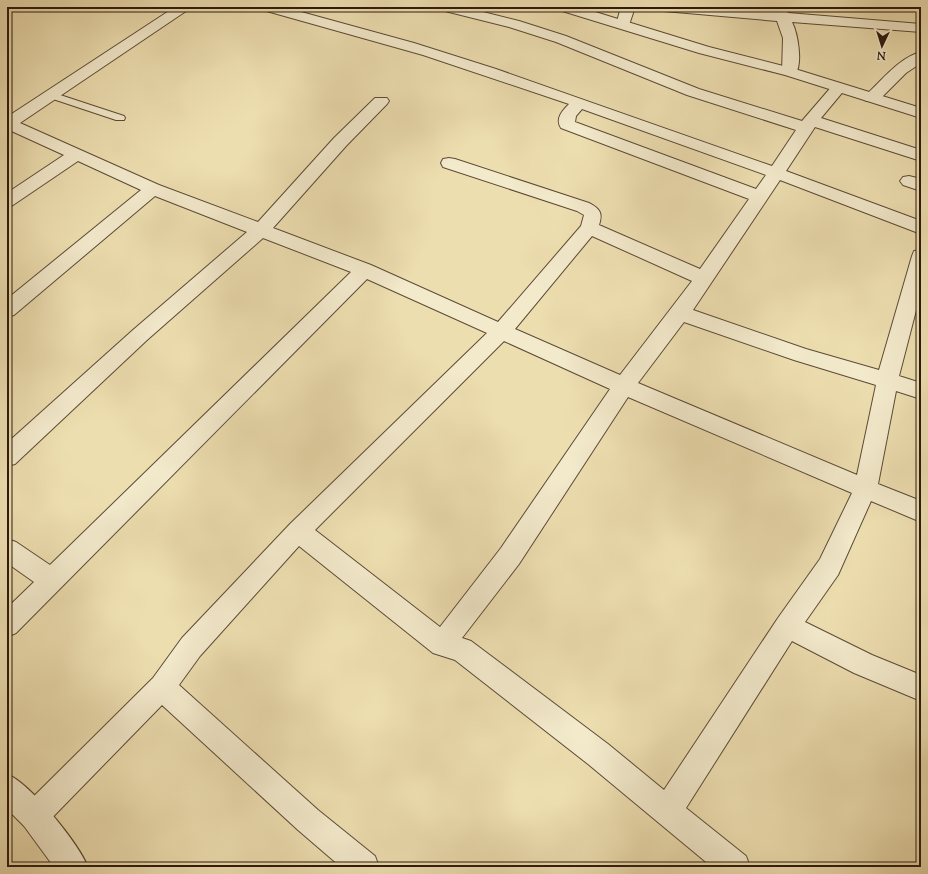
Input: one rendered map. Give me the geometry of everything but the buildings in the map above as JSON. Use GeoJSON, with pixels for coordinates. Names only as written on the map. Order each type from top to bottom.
{"type":"FeatureCollection","features":[{"type":"Feature","properties":{"kind":"street"},"geometry":{"type":"LineString","coordinates":[[7,124],[185,7]]}},
{"type":"Feature","properties":{"kind":"street"},"geometry":{"type":"LineString","coordinates":[[268,7],[426,52],[579,102],[777,172],[921,228]]}},
{"type":"Feature","properties":{"kind":"street"},"geometry":{"type":"LineString","coordinates":[[446,7],[514,24],[561,39],[693,92],[921,156]]}},
{"type":"Feature","properties":{"kind":"street"},"geometry":{"type":"LineString","coordinates":[[564,7],[704,50],[790,72],[838,88],[919,111]]}},
{"type":"Feature","properties":{"kind":"street"},"geometry":{"type":"LineString","coordinates":[[623,25],[628,7]]}},
{"type":"Feature","properties":{"kind":"street"},"geometry":{"type":"LineString","coordinates":[[664,7],[781,12],[837,22],[921,28]]}},
{"type":"Feature","properties":{"kind":"street"},"geometry":{"type":"LineString","coordinates":[[781,12],[788,26],[792,43],[790,72]]}},
{"type":"Feature","properties":{"kind":"street"},"geometry":{"type":"LineString","coordinates":[[837,22],[840,28],[846,31],[921,42]]}},
{"type":"Feature","properties":{"kind":"street"},"geometry":{"type":"LineString","coordinates":[[872,98],[901,70],[921,56]]}},
{"type":"Feature","properties":{"kind":"street"},"geometry":{"type":"LineString","coordinates":[[442,644],[510,556],[624,386],[680,314],[809,124],[838,88]]}},
{"type":"Feature","properties":{"kind":"street"},"geometry":{"type":"LineString","coordinates":[[7,457],[140,335],[261,230],[340,142],[381,101]]}},
{"type":"Feature","properties":{"kind":"street"},"geometry":{"type":"LineString","coordinates":[[579,102],[568,115],[566,121],[567,125],[760,198]]}},
{"type":"Feature","properties":{"kind":"street"},"geometry":{"type":"LineString","coordinates":[[7,124],[153,188],[364,270],[624,386],[921,512]]}},
{"type":"Feature","properties":{"kind":"street"},"geometry":{"type":"LineString","coordinates":[[7,201],[76,154]]}},
{"type":"Feature","properties":{"kind":"street"},"geometry":{"type":"LineString","coordinates":[[34,816],[162,687],[191,647],[298,531],[502,332],[589,228],[594,216],[592,212],[583,207],[449,164]]}},
{"type":"Feature","properties":{"kind":"street"},"geometry":{"type":"LineString","coordinates":[[7,310],[153,188]]}},
{"type":"Feature","properties":{"kind":"street"},"geometry":{"type":"LineString","coordinates":[[589,228],[704,279]]}},
{"type":"Feature","properties":{"kind":"street"},"geometry":{"type":"LineString","coordinates":[[666,811],[787,626],[829,567],[866,488],[886,381],[921,256]]}},
{"type":"Feature","properties":{"kind":"street"},"geometry":{"type":"LineString","coordinates":[[7,625],[364,270]]}},
{"type":"Feature","properties":{"kind":"street"},"geometry":{"type":"LineString","coordinates":[[680,314],[801,355],[921,391]]}},
{"type":"Feature","properties":{"kind":"street"},"geometry":{"type":"LineString","coordinates":[[298,531],[442,644],[462,650],[598,754],[735,867]]}},
{"type":"Feature","properties":{"kind":"street"},"geometry":{"type":"LineString","coordinates":[[7,550],[52,580]]}},
{"type":"Feature","properties":{"kind":"street"},"geometry":{"type":"LineString","coordinates":[[787,626],[863,664],[921,688]]}},
{"type":"Feature","properties":{"kind":"street"},"geometry":{"type":"LineString","coordinates":[[162,687],[308,820],[364,867]]}},
{"type":"Feature","properties":{"kind":"street"},"geometry":{"type":"LineString","coordinates":[[7,788],[34,816],[73,867]]}},
{"type":"Feature","properties":{"kind":"lane"},"geometry":{"type":"LineString","coordinates":[[51,95],[120,118]]}}]}
